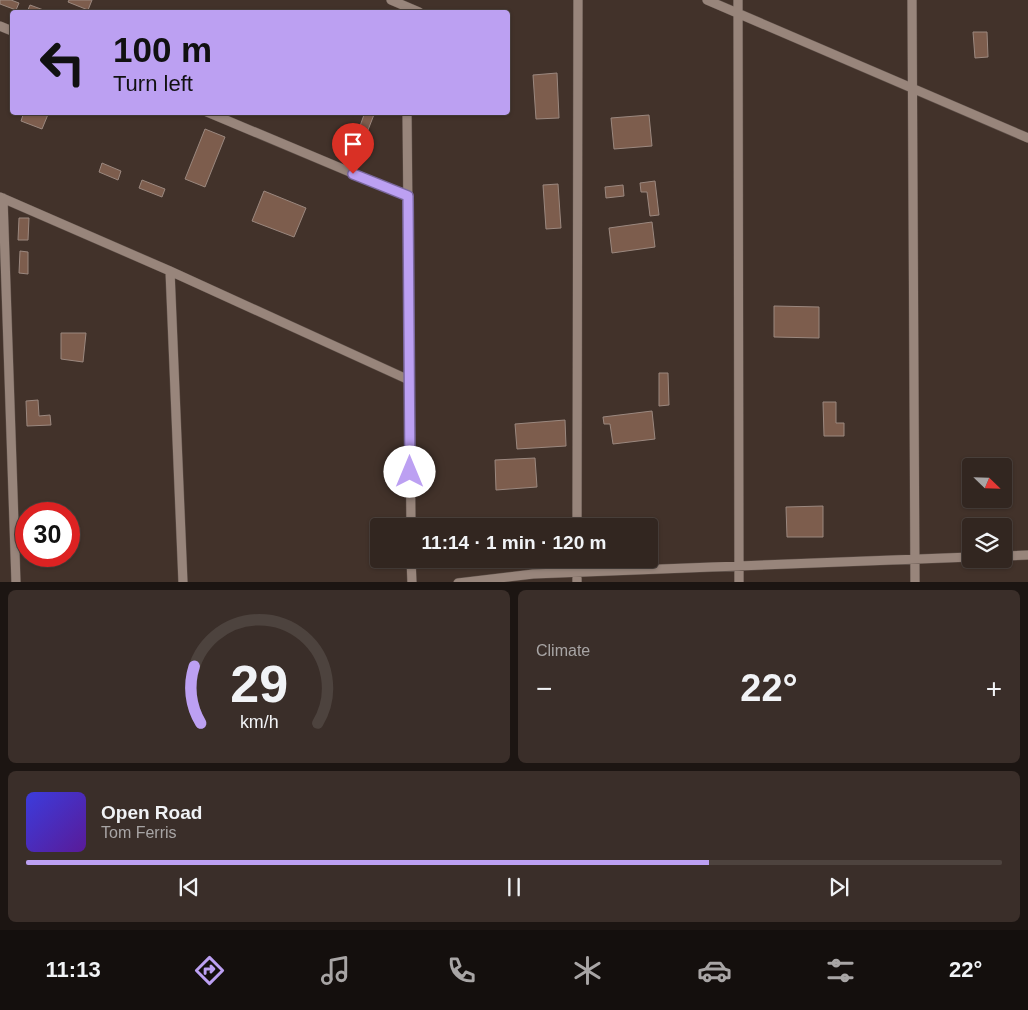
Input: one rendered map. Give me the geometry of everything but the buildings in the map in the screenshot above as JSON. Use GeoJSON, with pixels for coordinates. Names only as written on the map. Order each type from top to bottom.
{"type":"FeatureCollection","features":[{"type":"Feature","properties":{"kind":"street"},"geometry":{"type":"LineString","coordinates":[[391,0],[414,10]]}},
{"type":"Feature","properties":{"kind":"street"},"geometry":{"type":"LineString","coordinates":[[577,518],[578,0]]}},
{"type":"Feature","properties":{"kind":"street"},"geometry":{"type":"LineString","coordinates":[[708,0],[1028,138]]}},
{"type":"Feature","properties":{"kind":"street"},"geometry":{"type":"LineString","coordinates":[[738,0],[739,582]]}},
{"type":"Feature","properties":{"kind":"street"},"geometry":{"type":"LineString","coordinates":[[912,0],[915,582]]}},
{"type":"Feature","properties":{"kind":"street"},"geometry":{"type":"LineString","coordinates":[[214,115],[408,196]]}},
{"type":"Feature","properties":{"kind":"street"},"geometry":{"type":"LineString","coordinates":[[407,115],[411,518]]}},
{"type":"Feature","properties":{"kind":"street"},"geometry":{"type":"LineString","coordinates":[[16,582],[1,198],[170,271],[409,380]]}},
{"type":"Feature","properties":{"kind":"street"},"geometry":{"type":"LineString","coordinates":[[170,271],[183,582]]}},
{"type":"Feature","properties":{"kind":"street"},"geometry":{"type":"LineString","coordinates":[[1012,556],[1028,555]]}},
{"type":"Feature","properties":{"kind":"street"},"geometry":{"type":"LineString","coordinates":[[458,582],[533,574],[962,557]]}},
{"type":"Feature","properties":{"kind":"street"},"geometry":{"type":"LineString","coordinates":[[411,568],[412,582]]}},
{"type":"Feature","properties":{"kind":"street"},"geometry":{"type":"LineString","coordinates":[[576,582],[577,568]]}},
{"type":"Feature","properties":{"kind":"route"},"geometry":{"type":"LineString","coordinates":[[353,174],[408,196],[410,472]]}}]}
